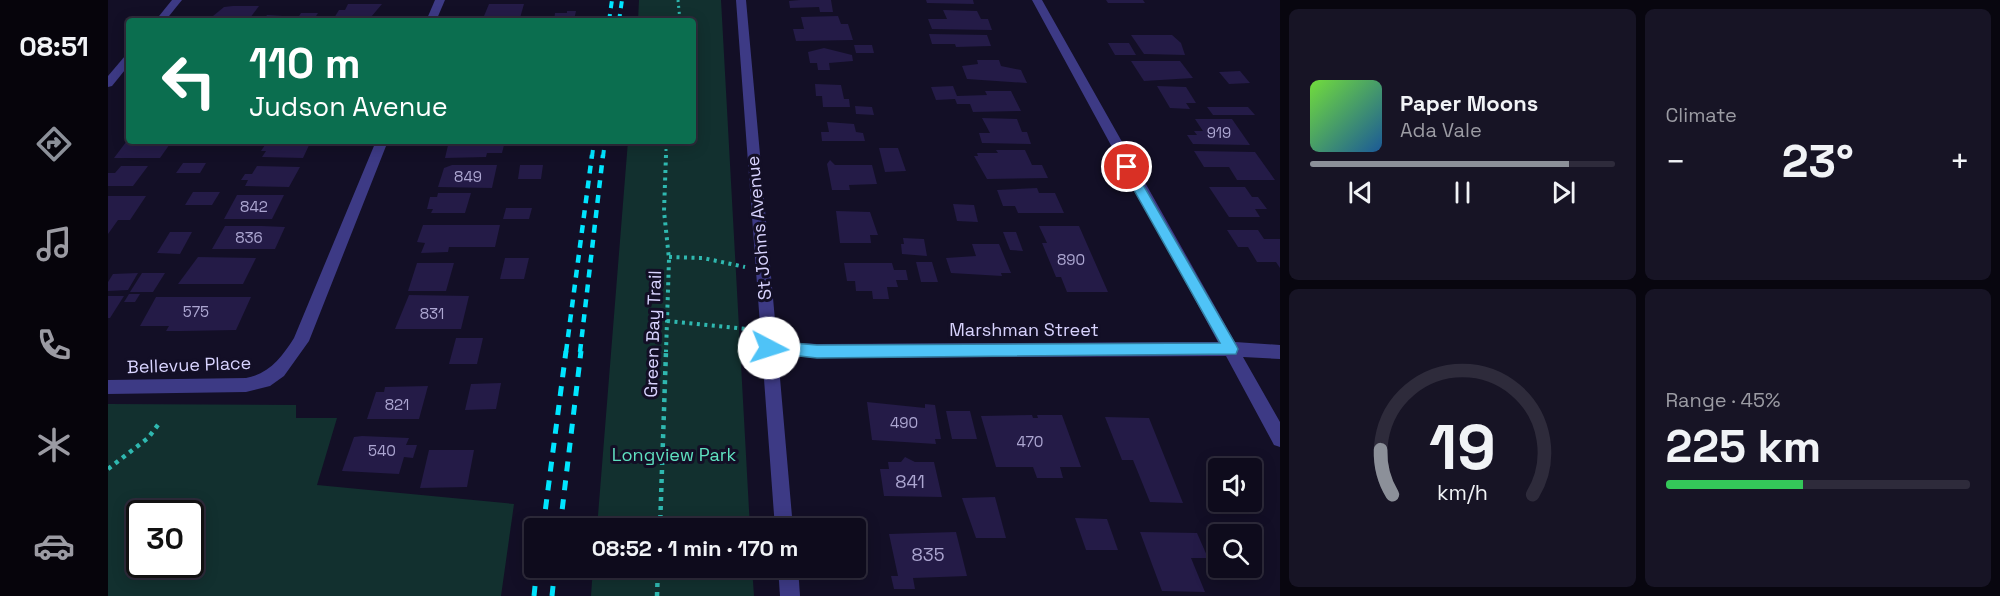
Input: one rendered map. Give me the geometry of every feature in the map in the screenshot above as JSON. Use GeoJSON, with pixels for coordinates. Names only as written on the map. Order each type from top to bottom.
{"type":"FeatureCollection","features":[{"type":"Feature","properties":{"kind":"street"},"geometry":{"type":"LineString","coordinates":[[162,18],[177,0]]}},
{"type":"Feature","properties":{"kind":"street"},"geometry":{"type":"LineString","coordinates":[[432,18],[440,0]]}},
{"type":"Feature","properties":{"kind":"street","name":"St Johns Avenue"},"geometry":{"type":"LineString","coordinates":[[741,0],[783,518]]}},
{"type":"Feature","properties":{"kind":"street"},"geometry":{"type":"LineString","coordinates":[[1036,0],[1280,439]]}},
{"type":"Feature","properties":{"kind":"street"},"geometry":{"type":"LineString","coordinates":[[108,83],[126,62]]}},
{"type":"Feature","properties":{"kind":"street","name":"Bellevue Place"},"geometry":{"type":"LineString","coordinates":[[108,387],[246,385],[265,380],[288,362],[301,341],[381,144]]}},
{"type":"Feature","properties":{"kind":"street","name":"Marshman Street"},"geometry":{"type":"LineString","coordinates":[[769,348],[817,351],[1231,349],[1280,352]]}},
{"type":"Feature","properties":{"kind":"street"},"geometry":{"type":"LineString","coordinates":[[789,578],[790,596]]}},
{"type":"Feature","properties":{"kind":"path"},"geometry":{"type":"LineString","coordinates":[[678,0],[680,18]]}},
{"type":"Feature","properties":{"kind":"path","name":"Green Bay Trail"},"geometry":{"type":"LineString","coordinates":[[660,518],[669,256],[664,212],[666,144]]}},
{"type":"Feature","properties":{"kind":"path"},"geometry":{"type":"LineString","coordinates":[[669,256],[703,258],[746,267]]}},
{"type":"Feature","properties":{"kind":"path"},"geometry":{"type":"LineString","coordinates":[[668,321],[749,329]]}},
{"type":"Feature","properties":{"kind":"path"},"geometry":{"type":"LineString","coordinates":[[108,469],[148,438],[161,421]]}},
{"type":"Feature","properties":{"kind":"path"},"geometry":{"type":"LineString","coordinates":[[657,596],[658,578]]}},
{"type":"Feature","properties":{"kind":"green space","name":"Longview Park"},"geometry":{"type":"Polygon","coordinates":[[[639,0],[721,0],[749,518],[598,518],[628,144],[696,144],[696,18],[638,18],[639,0]]]}},
{"type":"Feature","properties":{"kind":"green space"},"geometry":{"type":"Polygon","coordinates":[[[108,404],[296,405],[296,418],[337,418],[317,485],[514,504],[501,596],[108,596],[108,404]]]}},
{"type":"Feature","properties":{"kind":"green space"},"geometry":{"type":"Polygon","coordinates":[[[592,578],[753,578],[754,596],[591,596],[592,578]]]}},
{"type":"Feature","properties":{"kind":"building"},"geometry":{"type":"Polygon","coordinates":[[[831,0],[833,12],[820,12],[819,7],[790,8],[789,1],[831,0]]]}},
{"type":"Feature","properties":{"kind":"building"},"geometry":{"type":"Polygon","coordinates":[[[926,0],[973,0],[974,4],[927,3],[926,0]]]}},
{"type":"Feature","properties":{"kind":"building"},"geometry":{"type":"Polygon","coordinates":[[[1106,0],[1143,0],[1145,3],[1108,3],[1106,0]]]}},
{"type":"Feature","properties":{"kind":"building"},"geometry":{"type":"Polygon","coordinates":[[[348,4],[382,4],[371,17],[334,18],[339,10],[345,10],[348,4]]]}},
{"type":"Feature","properties":{"kind":"building"},"geometry":{"type":"Polygon","coordinates":[[[489,4],[524,4],[520,18],[484,16],[489,4]]]}},
{"type":"Feature","properties":{"kind":"building"},"geometry":{"type":"Polygon","coordinates":[[[259,6],[250,18],[213,16],[224,7],[259,6]]]}},
{"type":"Feature","properties":{"kind":"building"},"geometry":{"type":"Polygon","coordinates":[[[943,10],[977,11],[981,19],[988,19],[992,30],[932,29],[928,19],[947,19],[943,10]]]}},
{"type":"Feature","properties":{"kind":"building"},"geometry":{"type":"Polygon","coordinates":[[[567,11],[576,11],[574,18],[554,18],[555,13],[567,13],[567,11]]]}},
{"type":"Feature","properties":{"kind":"building"},"geometry":{"type":"Polygon","coordinates":[[[301,13],[318,13],[315,18],[298,18],[301,13]]]}},
{"type":"Feature","properties":{"kind":"building"},"geometry":{"type":"Polygon","coordinates":[[[267,15],[283,16],[281,18],[265,18],[267,15]]]}},
{"type":"Feature","properties":{"kind":"building"},"geometry":{"type":"Polygon","coordinates":[[[838,16],[841,24],[848,24],[853,40],[796,41],[793,29],[804,29],[801,17],[838,16]]]}},
{"type":"Feature","properties":{"kind":"building"},"geometry":{"type":"Polygon","coordinates":[[[929,34],[987,35],[991,46],[956,47],[955,44],[932,44],[929,34]]]}},
{"type":"Feature","properties":{"kind":"building"},"geometry":{"type":"Polygon","coordinates":[[[1131,35],[1172,35],[1181,43],[1185,55],[1144,54],[1131,35]]]}},
{"type":"Feature","properties":{"kind":"building"},"geometry":{"type":"Polygon","coordinates":[[[1108,43],[1129,43],[1136,55],[1115,55],[1108,43]]]}},
{"type":"Feature","properties":{"kind":"building"},"geometry":{"type":"Polygon","coordinates":[[[854,45],[872,45],[874,53],[856,53],[854,45]]]}},
{"type":"Feature","properties":{"kind":"building"},"geometry":{"type":"Polygon","coordinates":[[[824,48],[852,55],[853,61],[829,63],[830,70],[818,70],[817,63],[810,63],[808,52],[824,48]]]}},
{"type":"Feature","properties":{"kind":"building"},"geometry":{"type":"Polygon","coordinates":[[[977,60],[999,60],[1001,66],[1021,70],[1027,83],[967,79],[962,66],[978,64],[977,60]]]}},
{"type":"Feature","properties":{"kind":"building"},"geometry":{"type":"Polygon","coordinates":[[[1131,61],[1180,61],[1193,78],[1144,81],[1131,61]]]}},
{"type":"Feature","properties":{"kind":"building"},"geometry":{"type":"Polygon","coordinates":[[[1240,71],[1250,83],[1229,84],[1219,72],[1240,71]]]}},
{"type":"Feature","properties":{"kind":"building"},"geometry":{"type":"Polygon","coordinates":[[[815,84],[841,85],[844,99],[849,99],[850,107],[823,107],[822,96],[816,96],[815,84]]]}},
{"type":"Feature","properties":{"kind":"building"},"geometry":{"type":"Polygon","coordinates":[[[953,86],[957,96],[987,95],[985,91],[1011,91],[1021,111],[973,112],[970,104],[957,104],[955,99],[936,100],[931,87],[953,86]]]}},
{"type":"Feature","properties":{"kind":"building"},"geometry":{"type":"Polygon","coordinates":[[[1157,86],[1186,87],[1196,103],[1186,103],[1190,109],[1170,108],[1157,86]]]}},
{"type":"Feature","properties":{"kind":"building"},"geometry":{"type":"Polygon","coordinates":[[[855,106],[872,107],[874,115],[856,114],[855,106]]]}},
{"type":"Feature","properties":{"kind":"building"},"geometry":{"type":"Polygon","coordinates":[[[1207,107],[1248,107],[1255,115],[1213,115],[1207,107]]]}},
{"type":"Feature","properties":{"kind":"building"},"geometry":{"type":"Polygon","coordinates":[[[982,118],[1017,119],[1022,132],[1027,132],[1031,144],[982,143],[979,133],[990,133],[982,118]]]}},
{"type":"Feature","properties":{"kind":"building"},"geometry":{"type":"Polygon","coordinates":[[[1195,119],[1232,119],[1250,145],[1193,144],[1187,135],[1197,135],[1194,131],[1203,131],[1195,119]]]}},
{"type":"Feature","properties":{"kind":"building"},"geometry":{"type":"Polygon","coordinates":[[[827,122],[854,124],[856,132],[863,133],[865,141],[822,141],[821,132],[829,132],[827,122]]]}},
{"type":"Feature","properties":{"kind":"building"},"geometry":{"type":"Polygon","coordinates":[[[126,142],[126,144],[170,144],[160,158],[114,158],[126,142]]]}},
{"type":"Feature","properties":{"kind":"building"},"geometry":{"type":"Polygon","coordinates":[[[228,144],[256,144],[255,145],[228,144]]]}},
{"type":"Feature","properties":{"kind":"building"},"geometry":{"type":"Polygon","coordinates":[[[271,144],[310,144],[303,158],[262,157],[266,151],[261,151],[265,145],[270,146],[271,144]]]}},
{"type":"Feature","properties":{"kind":"building"},"geometry":{"type":"Polygon","coordinates":[[[448,144],[504,144],[502,153],[487,153],[486,157],[445,158],[448,144]]]}},
{"type":"Feature","properties":{"kind":"building"},"geometry":{"type":"Polygon","coordinates":[[[879,148],[898,148],[906,171],[885,172],[879,148]]]}},
{"type":"Feature","properties":{"kind":"building"},"geometry":{"type":"Polygon","coordinates":[[[996,150],[1025,150],[1032,165],[1042,165],[1048,178],[987,179],[974,156],[978,156],[977,153],[998,153],[996,150]]]}},
{"type":"Feature","properties":{"kind":"building"},"geometry":{"type":"Polygon","coordinates":[[[1194,151],[1255,152],[1275,180],[1237,180],[1229,167],[1204,167],[1194,151]]]}},
{"type":"Feature","properties":{"kind":"building"},"geometry":{"type":"Polygon","coordinates":[[[830,160],[835,165],[872,165],[877,184],[849,185],[850,190],[832,190],[827,164],[830,160]]]}},
{"type":"Feature","properties":{"kind":"building"},"geometry":{"type":"Polygon","coordinates":[[[183,163],[206,163],[200,173],[176,173],[183,163]]]}},
{"type":"Feature","properties":{"kind":"building"},"geometry":{"type":"Polygon","coordinates":[[[452,165],[497,165],[492,188],[438,187],[444,168],[452,165]]]}},
{"type":"Feature","properties":{"kind":"building"},"geometry":{"type":"Polygon","coordinates":[[[520,165],[543,165],[541,179],[518,179],[520,165]]]}},
{"type":"Feature","properties":{"kind":"building"},"geometry":{"type":"Polygon","coordinates":[[[121,166],[148,166],[133,186],[108,186],[108,173],[115,173],[121,166]]]}},
{"type":"Feature","properties":{"kind":"building"},"geometry":{"type":"Polygon","coordinates":[[[257,166],[300,167],[289,187],[245,186],[248,180],[241,180],[245,174],[252,174],[257,166]]]}},
{"type":"Feature","properties":{"kind":"building"},"geometry":{"type":"Polygon","coordinates":[[[1209,187],[1245,187],[1252,197],[1258,197],[1267,209],[1255,209],[1260,217],[1229,217],[1209,187]]]}},
{"type":"Feature","properties":{"kind":"building"},"geometry":{"type":"Polygon","coordinates":[[[1037,188],[1039,193],[1055,193],[1064,213],[1018,213],[1015,206],[1003,206],[997,190],[1037,188]]]}},
{"type":"Feature","properties":{"kind":"building"},"geometry":{"type":"Polygon","coordinates":[[[193,192],[220,192],[212,205],[185,205],[193,192]]]}},
{"type":"Feature","properties":{"kind":"building"},"geometry":{"type":"Polygon","coordinates":[[[438,193],[471,193],[465,213],[431,213],[433,209],[427,209],[430,197],[437,197],[438,193]]]}},
{"type":"Feature","properties":{"kind":"building"},"geometry":{"type":"Polygon","coordinates":[[[237,195],[284,195],[272,219],[224,219],[237,195]]]}},
{"type":"Feature","properties":{"kind":"building"},"geometry":{"type":"Polygon","coordinates":[[[108,196],[146,196],[130,220],[118,220],[108,234],[108,196]]]}},
{"type":"Feature","properties":{"kind":"building"},"geometry":{"type":"Polygon","coordinates":[[[953,204],[974,205],[978,222],[957,221],[953,204]]]}},
{"type":"Feature","properties":{"kind":"building"},"geometry":{"type":"Polygon","coordinates":[[[506,208],[532,208],[529,219],[503,219],[506,208]]]}},
{"type":"Feature","properties":{"kind":"building"},"geometry":{"type":"Polygon","coordinates":[[[836,211],[870,212],[878,235],[870,235],[871,243],[840,243],[836,211]]]}},
{"type":"Feature","properties":{"kind":"building"},"geometry":{"type":"Polygon","coordinates":[[[423,225],[500,225],[495,247],[449,247],[448,252],[421,253],[425,243],[417,242],[423,225]]]}},
{"type":"Feature","properties":{"kind":"building"},"geometry":{"type":"Polygon","coordinates":[[[225,226],[285,227],[275,249],[212,249],[225,226]]]}},
{"type":"Feature","properties":{"kind":"building"},"geometry":{"type":"Polygon","coordinates":[[[1039,226],[1079,226],[1108,292],[1067,292],[1061,277],[1056,277],[1042,243],[1047,243],[1039,226]]]}},
{"type":"Feature","properties":{"kind":"building"},"geometry":{"type":"Polygon","coordinates":[[[1227,230],[1258,230],[1264,239],[1280,239],[1280,268],[1276,262],[1257,262],[1248,247],[1238,247],[1227,230]]]}},
{"type":"Feature","properties":{"kind":"building"},"geometry":{"type":"Polygon","coordinates":[[[170,232],[192,232],[180,254],[157,253],[170,232]]]}},
{"type":"Feature","properties":{"kind":"building"},"geometry":{"type":"Polygon","coordinates":[[[1003,232],[1016,232],[1023,251],[1010,250],[1003,232]]]}},
{"type":"Feature","properties":{"kind":"building"},"geometry":{"type":"Polygon","coordinates":[[[903,238],[924,239],[927,256],[902,254],[903,238]]]}},
{"type":"Feature","properties":{"kind":"building"},"geometry":{"type":"Polygon","coordinates":[[[972,244],[999,244],[1011,273],[1001,273],[1002,276],[951,273],[946,258],[976,256],[972,244]]]}},
{"type":"Feature","properties":{"kind":"building"},"geometry":{"type":"Polygon","coordinates":[[[198,257],[256,258],[243,284],[178,284],[198,257]]]}},
{"type":"Feature","properties":{"kind":"building"},"geometry":{"type":"Polygon","coordinates":[[[505,258],[529,258],[524,279],[500,279],[505,258]]]}},
{"type":"Feature","properties":{"kind":"building"},"geometry":{"type":"Polygon","coordinates":[[[916,262],[932,262],[938,282],[921,282],[916,262]]]}},
{"type":"Feature","properties":{"kind":"building"},"geometry":{"type":"Polygon","coordinates":[[[417,263],[454,263],[446,291],[408,291],[417,263]]]}},
{"type":"Feature","properties":{"kind":"building"},"geometry":{"type":"Polygon","coordinates":[[[844,263],[892,263],[894,270],[906,270],[908,280],[896,280],[898,287],[887,287],[889,299],[873,299],[872,291],[856,291],[855,281],[847,281],[844,263]]]}},
{"type":"Feature","properties":{"kind":"building"},"geometry":{"type":"Polygon","coordinates":[[[138,273],[128,290],[108,291],[108,282],[113,274],[138,273]]]}},
{"type":"Feature","properties":{"kind":"building"},"geometry":{"type":"Polygon","coordinates":[[[142,273],[165,273],[153,292],[130,292],[142,273]]]}},
{"type":"Feature","properties":{"kind":"building"},"geometry":{"type":"Polygon","coordinates":[[[129,294],[140,294],[135,302],[124,302],[129,294]]]}},
{"type":"Feature","properties":{"kind":"building"},"geometry":{"type":"Polygon","coordinates":[[[409,295],[469,296],[461,329],[395,329],[409,295]]]}},
{"type":"Feature","properties":{"kind":"building"},"geometry":{"type":"Polygon","coordinates":[[[108,296],[124,296],[110,318],[108,318],[108,296]]]}},
{"type":"Feature","properties":{"kind":"building"},"geometry":{"type":"Polygon","coordinates":[[[156,297],[251,297],[236,330],[166,331],[169,326],[140,326],[156,297]]]}},
{"type":"Feature","properties":{"kind":"building"},"geometry":{"type":"Polygon","coordinates":[[[456,338],[483,338],[477,364],[449,364],[456,338]]]}},
{"type":"Feature","properties":{"kind":"building"},"geometry":{"type":"Polygon","coordinates":[[[501,383],[496,409],[465,410],[471,384],[501,383]]]}},
{"type":"Feature","properties":{"kind":"building"},"geometry":{"type":"Polygon","coordinates":[[[428,386],[419,419],[367,419],[376,392],[384,392],[385,387],[428,386]]]}},
{"type":"Feature","properties":{"kind":"building"},"geometry":{"type":"Polygon","coordinates":[[[867,402],[925,408],[925,404],[935,405],[941,439],[935,439],[936,444],[872,440],[867,402]]]}},
{"type":"Feature","properties":{"kind":"building"},"geometry":{"type":"Polygon","coordinates":[[[946,411],[970,411],[977,439],[952,439],[946,411]]]}},
{"type":"Feature","properties":{"kind":"building"},"geometry":{"type":"Polygon","coordinates":[[[1032,415],[1033,418],[1038,418],[1037,415],[1062,415],[1081,467],[1060,467],[1063,478],[1037,478],[1033,467],[996,467],[981,416],[1032,415]]]}},
{"type":"Feature","properties":{"kind":"building"},"geometry":{"type":"Polygon","coordinates":[[[1105,417],[1149,418],[1183,503],[1150,502],[1133,460],[1122,460],[1105,417]]]}},
{"type":"Feature","properties":{"kind":"building"},"geometry":{"type":"Polygon","coordinates":[[[354,437],[409,438],[406,445],[417,445],[413,458],[404,457],[399,474],[342,471],[354,437]]]}},
{"type":"Feature","properties":{"kind":"building"},"geometry":{"type":"Polygon","coordinates":[[[429,450],[474,450],[467,487],[420,488],[429,450]]]}},
{"type":"Feature","properties":{"kind":"building"},"geometry":{"type":"Polygon","coordinates":[[[905,457],[915,462],[934,462],[942,497],[884,496],[880,469],[889,469],[888,462],[901,462],[905,457]]]}},
{"type":"Feature","properties":{"kind":"building"},"geometry":{"type":"Polygon","coordinates":[[[995,497],[1006,538],[976,538],[962,498],[995,497]]]}},
{"type":"Feature","properties":{"kind":"building"},"geometry":{"type":"Polygon","coordinates":[[[1075,518],[1107,519],[1118,550],[1086,550],[1075,518]]]}},
{"type":"Feature","properties":{"kind":"building"},"geometry":{"type":"Polygon","coordinates":[[[956,532],[967,576],[913,578],[915,589],[894,589],[891,576],[898,576],[889,534],[956,532]]]}},
{"type":"Feature","properties":{"kind":"building"},"geometry":{"type":"Polygon","coordinates":[[[1140,532],[1197,533],[1208,558],[1191,558],[1205,592],[1162,591],[1140,532]]]}},
{"type":"Feature","properties":{"kind":"railway"},"geometry":{"type":"LineString","coordinates":[[609,18],[612,0]]}},
{"type":"Feature","properties":{"kind":"railway"},"geometry":{"type":"LineString","coordinates":[[619,18],[622,0]]}},
{"type":"Feature","properties":{"kind":"railway"},"geometry":{"type":"LineString","coordinates":[[592,157],[594,144]]}},
{"type":"Feature","properties":{"kind":"railway"},"geometry":{"type":"LineString","coordinates":[[603,157],[605,144]]}},
{"type":"Feature","properties":{"kind":"railway"},"geometry":{"type":"LineString","coordinates":[[566,352],[592,155]]}},
{"type":"Feature","properties":{"kind":"railway"},"geometry":{"type":"LineString","coordinates":[[580,352],[603,155]]}},
{"type":"Feature","properties":{"kind":"railway"},"geometry":{"type":"LineString","coordinates":[[544,518],[566,351]]}},
{"type":"Feature","properties":{"kind":"railway"},"geometry":{"type":"LineString","coordinates":[[561,518],[581,351]]}},
{"type":"Feature","properties":{"kind":"railway"},"geometry":{"type":"LineString","coordinates":[[534,596],[536,578]]}},
{"type":"Feature","properties":{"kind":"railway"},"geometry":{"type":"LineString","coordinates":[[552,596],[554,578]]}},
{"type":"Feature","properties":{"kind":"route"},"geometry":{"type":"LineString","coordinates":[[769,348],[817,351],[1231,349],[1127,167]]}}]}
